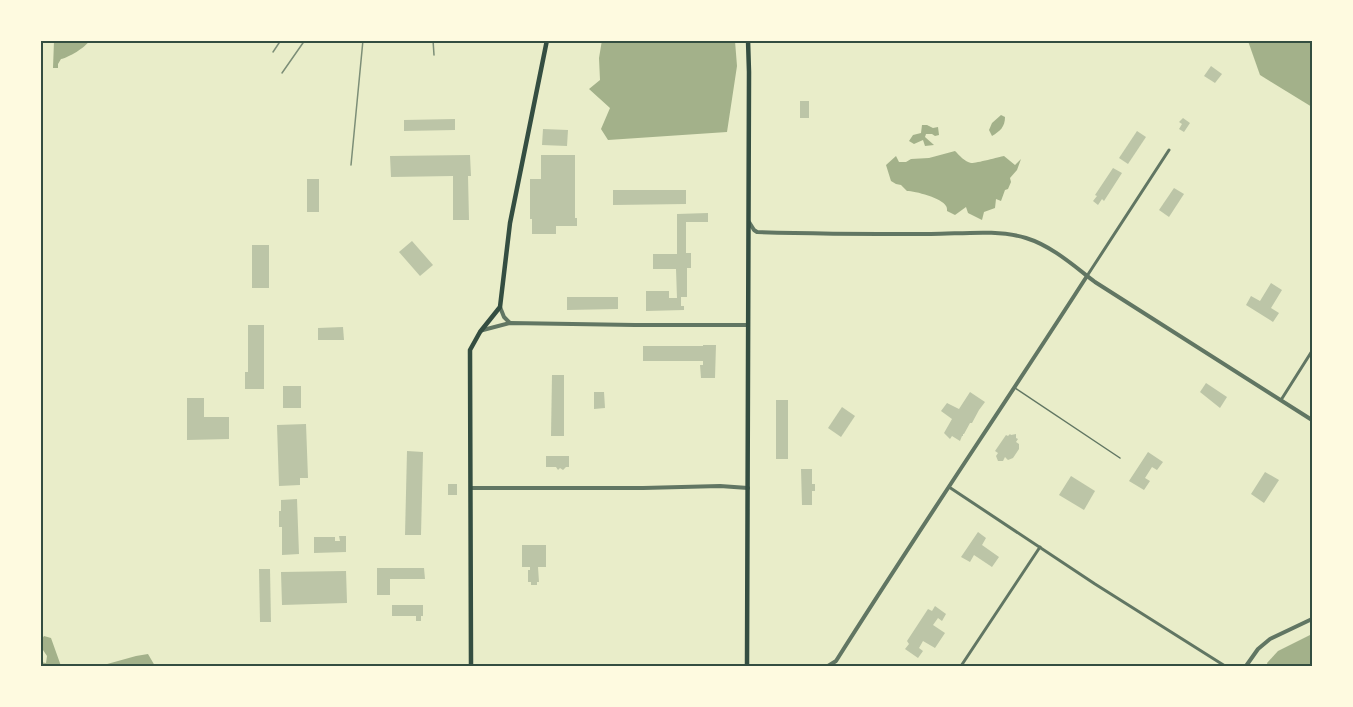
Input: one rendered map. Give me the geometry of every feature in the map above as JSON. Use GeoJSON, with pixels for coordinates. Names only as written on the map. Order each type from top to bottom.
{"type":"FeatureCollection","features":[{"type":"Feature","properties":{"kind":"main road"},"geometry":{"type":"LineString","coordinates":[[471,666],[470,358],[473,343],[500,308],[510,223],[548,40]]}},
{"type":"Feature","properties":{"kind":"main road"},"geometry":{"type":"LineString","coordinates":[[747,666],[748,40]]}},
{"type":"Feature","properties":{"kind":"street"},"geometry":{"type":"LineString","coordinates":[[833,666],[1169,150]]}},
{"type":"Feature","properties":{"kind":"street"},"geometry":{"type":"LineString","coordinates":[[748,222],[757,232],[984,234],[1027,238],[1073,264],[1087,276],[1312,420]]}},
{"type":"Feature","properties":{"kind":"street"},"geometry":{"type":"LineString","coordinates":[[748,243],[753,234],[757,232]]}},
{"type":"Feature","properties":{"kind":"street"},"geometry":{"type":"LineString","coordinates":[[500,308],[510,323]]}},
{"type":"Feature","properties":{"kind":"street"},"geometry":{"type":"LineString","coordinates":[[481,330],[510,323],[748,325]]}},
{"type":"Feature","properties":{"kind":"street"},"geometry":{"type":"LineString","coordinates":[[1281,400],[1312,351]]}},
{"type":"Feature","properties":{"kind":"street"},"geometry":{"type":"LineString","coordinates":[[471,488],[720,486],[748,488]]}},
{"type":"Feature","properties":{"kind":"street"},"geometry":{"type":"LineString","coordinates":[[949,487],[1225,666]]}},
{"type":"Feature","properties":{"kind":"street"},"geometry":{"type":"LineString","coordinates":[[961,666],[1040,547]]}},
{"type":"Feature","properties":{"kind":"street"},"geometry":{"type":"LineString","coordinates":[[1246,666],[1258,649],[1270,639],[1312,619]]}},
{"type":"Feature","properties":{"kind":"street"},"geometry":{"type":"LineString","coordinates":[[828,666],[836,661]]}},
{"type":"Feature","properties":{"kind":"lane"},"geometry":{"type":"LineString","coordinates":[[1014,388],[1120,458]]}},
{"type":"Feature","properties":{"kind":"shaded area"},"geometry":{"type":"Polygon","coordinates":[[[54,40],[89,41],[77,52],[61,59],[58,68],[53,68],[54,40]]]}},
{"type":"Feature","properties":{"kind":"shaded area"},"geometry":{"type":"Polygon","coordinates":[[[602,40],[735,41],[737,66],[727,132],[608,140],[601,129],[610,108],[589,89],[600,80],[599,58],[602,40]]]}},
{"type":"Feature","properties":{"kind":"shaded area"},"geometry":{"type":"Polygon","coordinates":[[[1248,41],[1312,41],[1312,107],[1260,75],[1248,41]]]}},
{"type":"Feature","properties":{"kind":"shaded area"},"geometry":{"type":"Polygon","coordinates":[[[1001,115],[1005,117],[1003,126],[992,136],[989,130],[992,123],[1001,115]]]}},
{"type":"Feature","properties":{"kind":"shaded area"},"geometry":{"type":"Polygon","coordinates":[[[922,125],[938,127],[939,135],[926,134],[925,137],[934,145],[925,146],[923,140],[914,144],[909,141],[913,135],[921,133],[922,125]]]}},
{"type":"Feature","properties":{"kind":"shaded area"},"geometry":{"type":"Polygon","coordinates":[[[955,151],[971,163],[1004,156],[1015,165],[1021,159],[1001,201],[996,199],[995,208],[984,212],[982,220],[968,213],[966,207],[955,215],[947,211],[944,203],[939,200],[907,191],[901,185],[891,181],[886,165],[896,156],[899,162],[906,162],[911,159],[929,158],[955,151]]]}},
{"type":"Feature","properties":{"kind":"shaded area"},"geometry":{"type":"Polygon","coordinates":[[[1312,634],[1312,666],[1268,666],[1267,663],[1278,651],[1312,634]]]}},
{"type":"Feature","properties":{"kind":"shaded area"},"geometry":{"type":"Polygon","coordinates":[[[44,636],[51,638],[61,666],[41,666],[41,662],[46,663],[47,656],[41,647],[41,640],[44,636]]]}},
{"type":"Feature","properties":{"kind":"shaded area"},"geometry":{"type":"Polygon","coordinates":[[[148,654],[155,666],[100,666],[136,656],[148,654]]]}},
{"type":"Feature","properties":{"kind":"building"},"geometry":{"type":"Polygon","coordinates":[[[1211,66],[1222,74],[1215,83],[1204,76],[1211,66]]]}},
{"type":"Feature","properties":{"kind":"building"},"geometry":{"type":"Polygon","coordinates":[[[800,101],[809,101],[809,118],[800,118],[800,101]]]}},
{"type":"Feature","properties":{"kind":"building"},"geometry":{"type":"Polygon","coordinates":[[[1183,118],[1190,123],[1184,132],[1179,129],[1182,124],[1179,122],[1183,118]]]}},
{"type":"Feature","properties":{"kind":"building"},"geometry":{"type":"Polygon","coordinates":[[[455,119],[455,130],[404,131],[404,120],[455,119]]]}},
{"type":"Feature","properties":{"kind":"building"},"geometry":{"type":"Polygon","coordinates":[[[543,129],[568,130],[567,146],[542,145],[543,129]]]}},
{"type":"Feature","properties":{"kind":"building"},"geometry":{"type":"Polygon","coordinates":[[[1137,131],[1146,137],[1128,164],[1119,158],[1137,131]]]}},
{"type":"Feature","properties":{"kind":"building"},"geometry":{"type":"Polygon","coordinates":[[[470,155],[469,220],[453,220],[453,176],[391,177],[390,156],[470,155]]]}},
{"type":"Feature","properties":{"kind":"building"},"geometry":{"type":"Polygon","coordinates":[[[541,155],[575,155],[577,226],[556,226],[556,234],[532,234],[530,179],[541,179],[541,155]]]}},
{"type":"Feature","properties":{"kind":"building"},"geometry":{"type":"Polygon","coordinates":[[[1113,168],[1122,173],[1104,201],[1102,199],[1098,205],[1093,201],[1097,196],[1095,195],[1113,168]]]}},
{"type":"Feature","properties":{"kind":"building"},"geometry":{"type":"Polygon","coordinates":[[[307,179],[319,179],[319,212],[307,212],[307,179]]]}},
{"type":"Feature","properties":{"kind":"building"},"geometry":{"type":"Polygon","coordinates":[[[1174,188],[1184,194],[1169,217],[1159,210],[1174,188]]]}},
{"type":"Feature","properties":{"kind":"building"},"geometry":{"type":"Polygon","coordinates":[[[613,190],[686,190],[686,204],[613,205],[613,190]]]}},
{"type":"Feature","properties":{"kind":"building"},"geometry":{"type":"Polygon","coordinates":[[[708,213],[708,222],[686,222],[686,253],[691,253],[691,268],[687,268],[687,297],[681,297],[681,306],[684,306],[684,310],[646,311],[646,291],[669,291],[669,298],[677,298],[676,269],[653,269],[653,254],[677,254],[677,214],[708,213]]]}},
{"type":"Feature","properties":{"kind":"building"},"geometry":{"type":"Polygon","coordinates":[[[412,241],[433,265],[420,276],[399,252],[412,241]]]}},
{"type":"Feature","properties":{"kind":"building"},"geometry":{"type":"Polygon","coordinates":[[[252,245],[269,245],[269,288],[252,288],[252,245]]]}},
{"type":"Feature","properties":{"kind":"building"},"geometry":{"type":"Polygon","coordinates":[[[1271,283],[1282,290],[1271,308],[1279,313],[1273,322],[1246,305],[1251,296],[1260,301],[1271,283]]]}},
{"type":"Feature","properties":{"kind":"building"},"geometry":{"type":"Polygon","coordinates":[[[567,297],[618,297],[618,309],[567,310],[567,297]]]}},
{"type":"Feature","properties":{"kind":"building"},"geometry":{"type":"Polygon","coordinates":[[[248,325],[264,325],[264,389],[245,389],[245,372],[248,372],[248,325]]]}},
{"type":"Feature","properties":{"kind":"building"},"geometry":{"type":"Polygon","coordinates":[[[343,327],[344,340],[318,340],[318,328],[343,327]]]}},
{"type":"Feature","properties":{"kind":"building"},"geometry":{"type":"Polygon","coordinates":[[[716,345],[715,378],[701,378],[700,365],[703,365],[703,361],[643,361],[643,346],[716,345]]]}},
{"type":"Feature","properties":{"kind":"building"},"geometry":{"type":"Polygon","coordinates":[[[552,375],[564,375],[564,436],[551,436],[552,375]]]}},
{"type":"Feature","properties":{"kind":"building"},"geometry":{"type":"Polygon","coordinates":[[[1206,383],[1227,397],[1220,408],[1200,392],[1206,383]]]}},
{"type":"Feature","properties":{"kind":"building"},"geometry":{"type":"Polygon","coordinates":[[[283,386],[301,386],[301,408],[283,408],[283,386]]]}},
{"type":"Feature","properties":{"kind":"building"},"geometry":{"type":"Polygon","coordinates":[[[594,392],[604,392],[605,408],[594,409],[594,392]]]}},
{"type":"Feature","properties":{"kind":"building"},"geometry":{"type":"Polygon","coordinates":[[[970,392],[985,402],[960,441],[952,436],[950,439],[944,433],[952,419],[941,411],[947,403],[959,409],[970,392]]]}},
{"type":"Feature","properties":{"kind":"building"},"geometry":{"type":"Polygon","coordinates":[[[187,398],[204,398],[204,417],[229,417],[229,439],[187,440],[187,398]]]}},
{"type":"Feature","properties":{"kind":"building"},"geometry":{"type":"Polygon","coordinates":[[[776,400],[788,400],[788,459],[776,459],[776,400]]]}},
{"type":"Feature","properties":{"kind":"building"},"geometry":{"type":"Polygon","coordinates":[[[842,407],[855,416],[841,437],[828,428],[842,407]]]}},
{"type":"Feature","properties":{"kind":"building"},"geometry":{"type":"Polygon","coordinates":[[[306,424],[308,478],[300,478],[300,485],[279,486],[277,425],[306,424]]]}},
{"type":"Feature","properties":{"kind":"building"},"geometry":{"type":"Polygon","coordinates":[[[1016,434],[1019,449],[1013,458],[1008,460],[1005,457],[1003,461],[998,461],[996,456],[998,453],[995,451],[1006,435],[1016,434]]]}},
{"type":"Feature","properties":{"kind":"building"},"geometry":{"type":"Polygon","coordinates":[[[407,451],[423,452],[421,535],[405,535],[407,451]]]}},
{"type":"Feature","properties":{"kind":"building"},"geometry":{"type":"Polygon","coordinates":[[[1148,452],[1163,462],[1157,470],[1152,467],[1145,478],[1150,481],[1144,490],[1129,481],[1148,452]]]}},
{"type":"Feature","properties":{"kind":"building"},"geometry":{"type":"Polygon","coordinates":[[[546,456],[569,456],[569,467],[558,470],[556,467],[546,467],[546,456]]]}},
{"type":"Feature","properties":{"kind":"building"},"geometry":{"type":"Polygon","coordinates":[[[801,469],[812,469],[812,484],[815,484],[815,491],[812,491],[812,505],[802,505],[801,469]]]}},
{"type":"Feature","properties":{"kind":"building"},"geometry":{"type":"Polygon","coordinates":[[[1265,472],[1279,480],[1264,503],[1251,494],[1265,472]]]}},
{"type":"Feature","properties":{"kind":"building"},"geometry":{"type":"Polygon","coordinates":[[[1071,476],[1095,491],[1084,510],[1059,495],[1071,476]]]}},
{"type":"Feature","properties":{"kind":"building"},"geometry":{"type":"Polygon","coordinates":[[[448,484],[457,484],[457,495],[448,495],[448,484]]]}},
{"type":"Feature","properties":{"kind":"building"},"geometry":{"type":"Polygon","coordinates":[[[297,499],[299,554],[282,555],[282,527],[279,527],[281,500],[297,499]]]}},
{"type":"Feature","properties":{"kind":"building"},"geometry":{"type":"Polygon","coordinates":[[[978,532],[986,538],[982,545],[999,557],[992,567],[974,555],[970,562],[961,557],[978,532]]]}},
{"type":"Feature","properties":{"kind":"building"},"geometry":{"type":"Polygon","coordinates":[[[339,536],[346,536],[346,552],[314,553],[314,537],[335,537],[335,541],[340,541],[339,536]]]}},
{"type":"Feature","properties":{"kind":"building"},"geometry":{"type":"Polygon","coordinates":[[[522,545],[546,545],[546,567],[538,567],[539,582],[537,585],[531,585],[531,582],[528,582],[530,567],[522,567],[522,545]]]}},
{"type":"Feature","properties":{"kind":"building"},"geometry":{"type":"Polygon","coordinates":[[[377,568],[424,568],[425,579],[390,579],[390,595],[377,595],[377,568]]]}},
{"type":"Feature","properties":{"kind":"building"},"geometry":{"type":"Polygon","coordinates":[[[259,569],[270,569],[271,622],[260,622],[259,569]]]}},
{"type":"Feature","properties":{"kind":"building"},"geometry":{"type":"Polygon","coordinates":[[[346,571],[347,603],[282,605],[281,572],[346,571]]]}},
{"type":"Feature","properties":{"kind":"building"},"geometry":{"type":"Polygon","coordinates":[[[392,605],[423,605],[421,621],[416,621],[416,616],[392,616],[392,605]]]}},
{"type":"Feature","properties":{"kind":"building"},"geometry":{"type":"Polygon","coordinates":[[[935,606],[946,614],[942,621],[938,618],[933,625],[945,633],[935,648],[923,641],[919,648],[923,651],[918,658],[905,649],[909,644],[907,641],[928,609],[932,611],[935,606]]]}},
{"type":"Feature","properties":{"kind":"railway"},"geometry":{"type":"LineString","coordinates":[[273,52],[281,40]]}},
{"type":"Feature","properties":{"kind":"railway"},"geometry":{"type":"LineString","coordinates":[[282,73],[305,40]]}},
{"type":"Feature","properties":{"kind":"railway"},"geometry":{"type":"LineString","coordinates":[[351,165],[363,40]]}},
{"type":"Feature","properties":{"kind":"railway"},"geometry":{"type":"LineString","coordinates":[[433,40],[434,55]]}}]}
